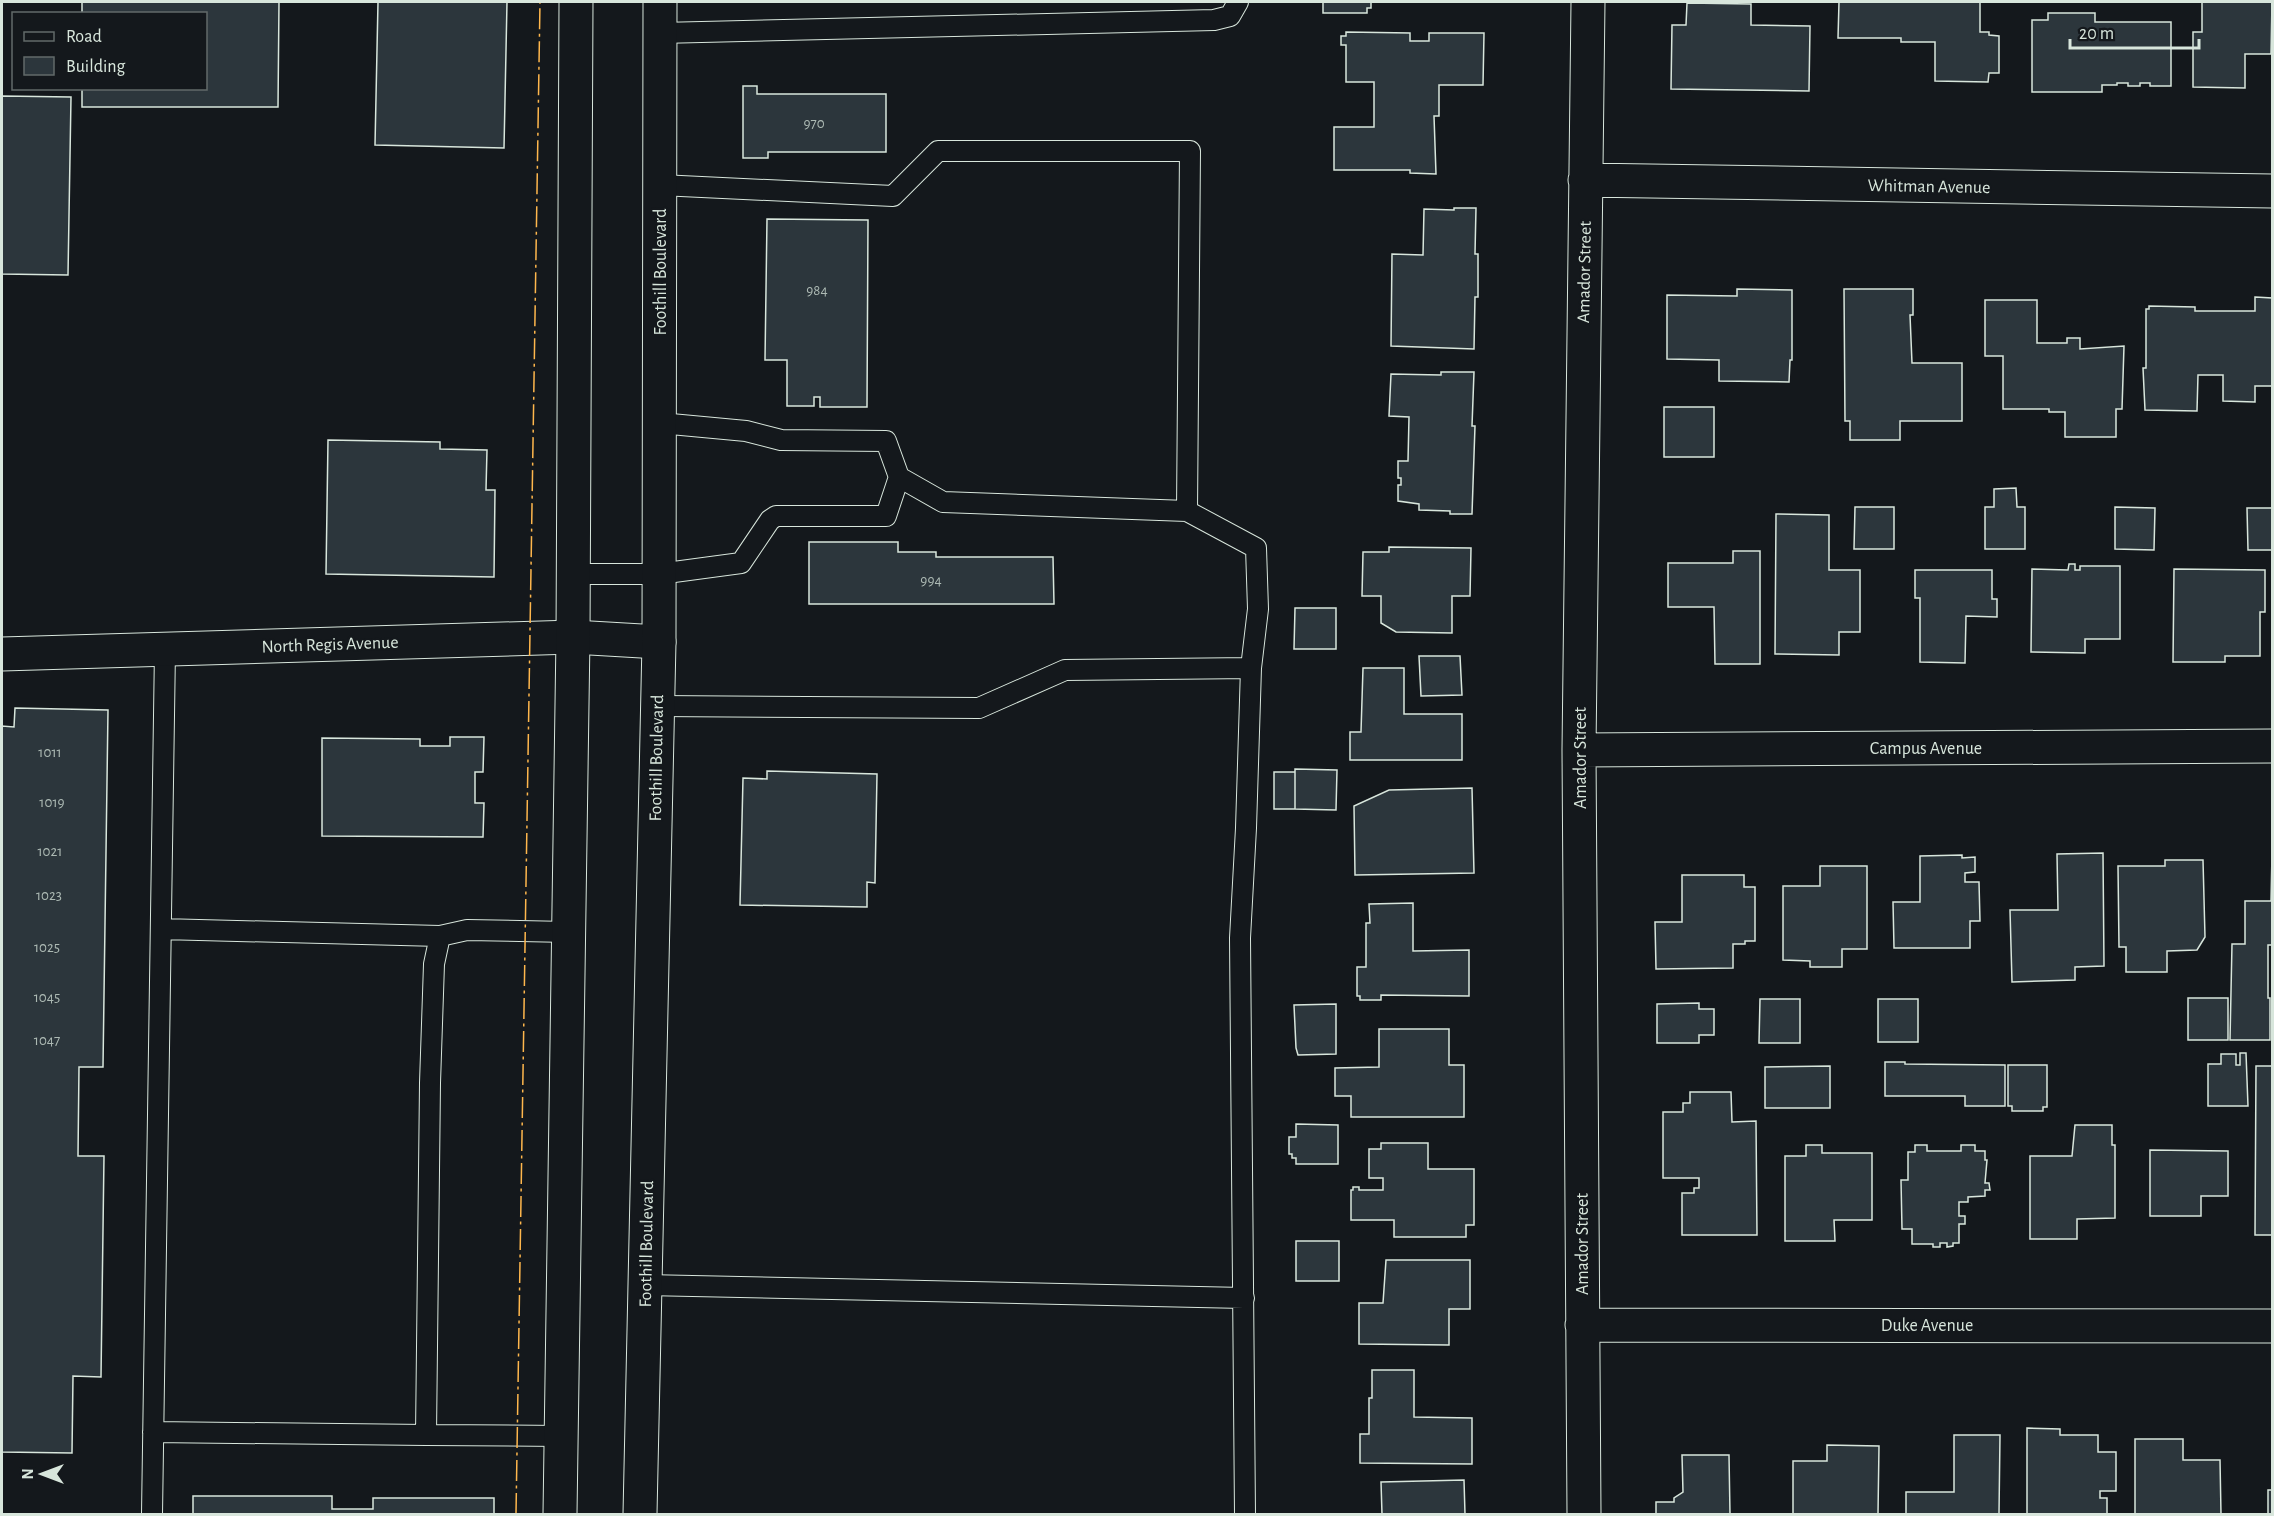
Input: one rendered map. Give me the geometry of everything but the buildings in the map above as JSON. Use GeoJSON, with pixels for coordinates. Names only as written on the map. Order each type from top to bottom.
{"type":"FeatureCollection","features":[{"type":"Feature","properties":{"kind":"street"},"geometry":{"type":"LineString","coordinates":[[560,1515],[573,637],[576,2]]}},
{"type":"Feature","properties":{"kind":"street","name":"Amador Street"},"geometry":{"type":"LineString","coordinates":[[1584,1515],[1579,750],[1588,2]]}},
{"type":"Feature","properties":{"kind":"street","name":"Foothill Boulevard"},"geometry":{"type":"LineString","coordinates":[[640,1515],[659,642],[660,17]]}},
{"type":"Feature","properties":{"kind":"street","name":"Whitman Avenue"},"geometry":{"type":"LineString","coordinates":[[1585,180],[2272,191]]}},
{"type":"Feature","properties":{"kind":"street","name":"North Regis Avenue"},"geometry":{"type":"LineString","coordinates":[[2,654],[573,637],[659,642]]}},
{"type":"Feature","properties":{"kind":"street","name":"Campus Avenue"},"geometry":{"type":"LineString","coordinates":[[1579,750],[2272,746]]}},
{"type":"Feature","properties":{"kind":"street","name":"Duke Avenue"},"geometry":{"type":"LineString","coordinates":[[1582,1325],[2272,1326]]}},
{"type":"Feature","properties":{"kind":"lane"},"geometry":{"type":"LineString","coordinates":[[660,17],[1214,20],[1230,16],[1239,2]]}},
{"type":"Feature","properties":{"kind":"lane"},"geometry":{"type":"LineString","coordinates":[[660,185],[893,196],[938,151],[1190,151],[1187,511]]}},
{"type":"Feature","properties":{"kind":"lane"},"geometry":{"type":"LineString","coordinates":[[573,574],[659,574],[741,562],[776,516],[886,516],[899,477],[886,441],[781,440],[746,431],[660,423]]}},
{"type":"Feature","properties":{"kind":"lane"},"geometry":{"type":"LineString","coordinates":[[899,477],[943,502],[1187,511],[1256,548],[1258,609],[1251,668],[1240,938],[1245,1515]]}},
{"type":"Feature","properties":{"kind":"lane"},"geometry":{"type":"LineString","coordinates":[[152,1515],[165,649]]}},
{"type":"Feature","properties":{"kind":"lane"},"geometry":{"type":"LineString","coordinates":[[658,706],[979,708],[1065,670],[1251,668]]}},
{"type":"Feature","properties":{"kind":"lane"},"geometry":{"type":"LineString","coordinates":[[161,929],[440,936],[468,930],[568,932]]}},
{"type":"Feature","properties":{"kind":"lane"},"geometry":{"type":"LineString","coordinates":[[426,1435],[430,1083],[434,964],[440,936]]}},
{"type":"Feature","properties":{"kind":"lane"},"geometry":{"type":"LineString","coordinates":[[645,1285],[1244,1298]]}},
{"type":"Feature","properties":{"kind":"lane"},"geometry":{"type":"LineString","coordinates":[[153,1432],[562,1436]]}},
{"type":"Feature","properties":{"kind":"power"},"geometry":{"type":"LineString","coordinates":[[516,1514],[540,2]]}}]}
